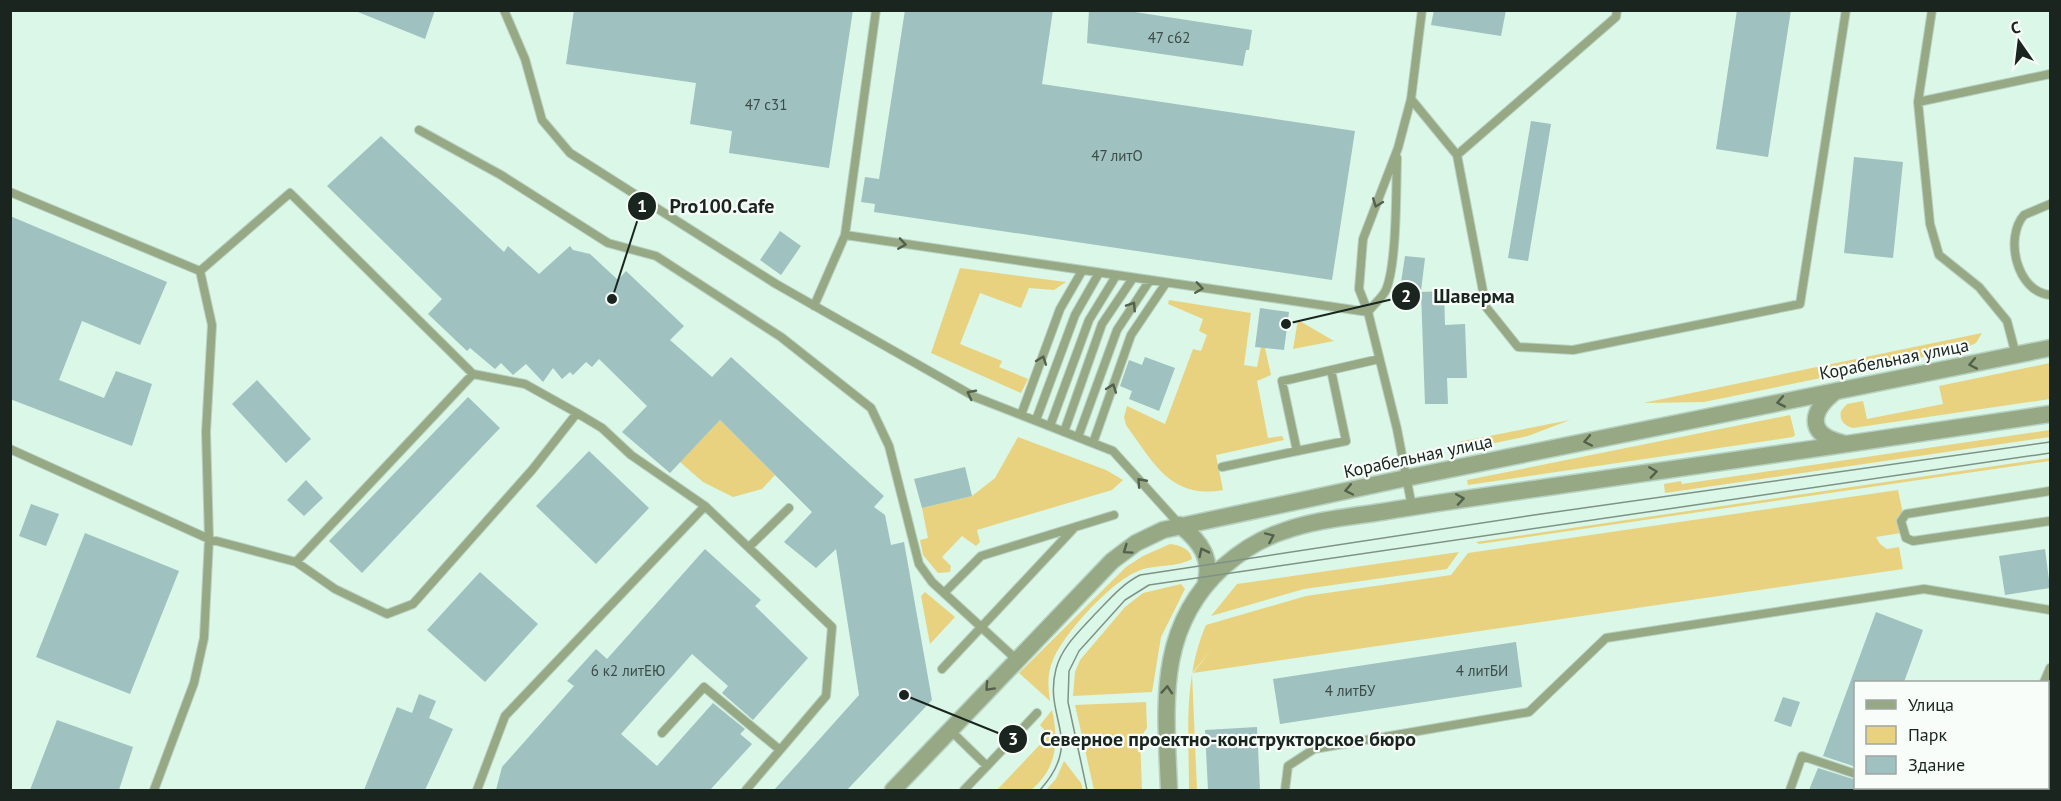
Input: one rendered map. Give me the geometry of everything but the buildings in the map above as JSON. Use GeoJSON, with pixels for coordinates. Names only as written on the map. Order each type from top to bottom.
{"type":"FeatureCollection","features":[{"type":"Feature","properties":{"kind":"street","name":"Корабельная улица"},"geometry":{"type":"LineString","coordinates":[[893,790],[1112,561],[1151,536],[1180,525],[2050,348]]}},
{"type":"Feature","properties":{"kind":"street"},"geometry":{"type":"LineString","coordinates":[[1837,391],[1823,401],[1816,412],[1815,423],[1820,432],[1829,440],[1844,444]]}},
{"type":"Feature","properties":{"kind":"street"},"geometry":{"type":"LineString","coordinates":[[1205,586],[1235,557],[1268,537],[1303,525],[2050,414]]}},
{"type":"Feature","properties":{"kind":"street"},"geometry":{"type":"LineString","coordinates":[[1169,790],[1166,699],[1169,665],[1181,625],[1205,586],[1209,574],[1208,560],[1195,537],[1180,525]]}},
{"type":"Feature","properties":{"kind":"lane"},"geometry":{"type":"LineString","coordinates":[[504,10],[525,59],[542,120],[570,153],[814,306],[975,397],[1113,451],[1180,525]]}},
{"type":"Feature","properties":{"kind":"lane"},"geometry":{"type":"LineString","coordinates":[[814,306],[844,235],[876,10]]}},
{"type":"Feature","properties":{"kind":"lane"},"geometry":{"type":"LineString","coordinates":[[1412,507],[1368,312],[1359,289],[1363,239],[1398,148],[1411,99],[1422,10]]}},
{"type":"Feature","properties":{"kind":"lane"},"geometry":{"type":"LineString","coordinates":[[1457,155],[1616,17],[1617,10]]}},
{"type":"Feature","properties":{"kind":"lane"},"geometry":{"type":"LineString","coordinates":[[1411,99],[1457,155],[1486,307],[1518,347],[1573,350],[1800,304],[1846,10]]}},
{"type":"Feature","properties":{"kind":"lane"},"geometry":{"type":"LineString","coordinates":[[1932,10],[1918,102],[1930,224],[1940,255],[1979,287],[2007,321],[2016,355]]}},
{"type":"Feature","properties":{"kind":"lane"},"geometry":{"type":"LineString","coordinates":[[1918,102],[2050,75]]}},
{"type":"Feature","properties":{"kind":"lane"},"geometry":{"type":"LineString","coordinates":[[419,130],[501,175],[608,243],[656,256],[781,337],[871,408],[890,446],[919,564],[944,593],[1016,659]]}},
{"type":"Feature","properties":{"kind":"lane"},"geometry":{"type":"LineString","coordinates":[[1368,312],[1385,291],[1388,280],[1393,243],[1398,148]]}},
{"type":"Feature","properties":{"kind":"lane"},"geometry":{"type":"LineString","coordinates":[[10,192],[200,271]]}},
{"type":"Feature","properties":{"kind":"lane"},"geometry":{"type":"LineString","coordinates":[[200,271],[291,193],[473,374],[525,384],[577,413],[602,428],[631,455],[705,506],[832,627],[826,696],[746,790]]}},
{"type":"Feature","properties":{"kind":"lane"},"geometry":{"type":"LineString","coordinates":[[2050,204],[2024,215],[2015,235],[2023,279],[2034,290],[2050,295]]}},
{"type":"Feature","properties":{"kind":"lane"},"geometry":{"type":"LineString","coordinates":[[844,235],[1368,312]]}},
{"type":"Feature","properties":{"kind":"lane"},"geometry":{"type":"LineString","coordinates":[[154,790],[194,683],[204,638],[209,539],[206,432],[213,325],[200,271]]}},
{"type":"Feature","properties":{"kind":"lane"},"geometry":{"type":"LineString","coordinates":[[1021,415],[1060,309],[1083,271]]}},
{"type":"Feature","properties":{"kind":"lane"},"geometry":{"type":"LineString","coordinates":[[1036,420],[1075,315],[1099,273]]}},
{"type":"Feature","properties":{"kind":"lane"},"geometry":{"type":"LineString","coordinates":[[1050,426],[1089,320],[1116,276]]}},
{"type":"Feature","properties":{"kind":"lane"},"geometry":{"type":"LineString","coordinates":[[1064,432],[1102,324],[1133,278]]}},
{"type":"Feature","properties":{"kind":"lane"},"geometry":{"type":"LineString","coordinates":[[1078,437],[1117,330],[1150,280]]}},
{"type":"Feature","properties":{"kind":"lane"},"geometry":{"type":"LineString","coordinates":[[1093,443],[1131,335],[1166,283]]}},
{"type":"Feature","properties":{"kind":"lane"},"geometry":{"type":"LineString","coordinates":[[1297,451],[1282,381],[1379,359]]}},
{"type":"Feature","properties":{"kind":"lane"},"geometry":{"type":"LineString","coordinates":[[1222,467],[1346,441],[1331,370]]}},
{"type":"Feature","properties":{"kind":"lane"},"geometry":{"type":"LineString","coordinates":[[296,562],[473,374]]}},
{"type":"Feature","properties":{"kind":"lane"},"geometry":{"type":"LineString","coordinates":[[10,449],[209,539],[296,562],[335,589],[387,614],[413,604],[525,478],[577,413]]}},
{"type":"Feature","properties":{"kind":"lane"},"geometry":{"type":"LineString","coordinates":[[2050,491],[1906,514],[1901,521],[1906,538],[1913,541],[2050,521]]}},
{"type":"Feature","properties":{"kind":"lane"},"geometry":{"type":"LineString","coordinates":[[477,790],[505,716],[705,506]]}},
{"type":"Feature","properties":{"kind":"lane"},"geometry":{"type":"LineString","coordinates":[[748,547],[789,508]]}},
{"type":"Feature","properties":{"kind":"lane"},"geometry":{"type":"LineString","coordinates":[[944,593],[981,556],[1114,515]]}},
{"type":"Feature","properties":{"kind":"lane"},"geometry":{"type":"LineString","coordinates":[[942,669],[1075,527]]}},
{"type":"Feature","properties":{"kind":"lane"},"geometry":{"type":"LineString","coordinates":[[1285,790],[1288,766],[1314,749],[1529,712],[1606,638],[1924,589],[2050,610]]}},
{"type":"Feature","properties":{"kind":"lane"},"geometry":{"type":"LineString","coordinates":[[662,733],[704,687],[780,750]]}},
{"type":"Feature","properties":{"kind":"lane"},"geometry":{"type":"LineString","coordinates":[[964,790],[1037,713]]}},
{"type":"Feature","properties":{"kind":"lane"},"geometry":{"type":"LineString","coordinates":[[950,730],[987,766]]}},
{"type":"Feature","properties":{"kind":"lane"},"geometry":{"type":"LineString","coordinates":[[1790,790],[1802,756],[1854,773]]}},
{"type":"Feature","properties":{"kind":"green space"},"geometry":{"type":"Polygon","coordinates":[[[960,268],[1066,282],[1054,290],[1029,288],[1021,308],[980,293],[960,344],[1002,361],[999,367],[1028,379],[1021,393],[931,353],[960,268]]]}},
{"type":"Feature","properties":{"kind":"green space"},"geometry":{"type":"Polygon","coordinates":[[[1169,300],[1251,313],[1244,365],[1257,367],[1261,347],[1265,348],[1271,375],[1257,381],[1268,438],[1282,436],[1284,440],[1216,455],[1223,490],[1205,492],[1177,484],[1155,464],[1126,425],[1124,417],[1127,406],[1165,424],[1193,349],[1201,351],[1207,335],[1199,331],[1203,319],[1168,304],[1169,300]]]}},
{"type":"Feature","properties":{"kind":"green space"},"geometry":{"type":"Polygon","coordinates":[[[1298,320],[1334,341],[1293,349],[1298,320]]]}},
{"type":"Feature","properties":{"kind":"green space"},"geometry":{"type":"Polygon","coordinates":[[[1982,333],[1976,343],[1963,349],[1704,402],[1643,403],[1982,333]]]}},
{"type":"Feature","properties":{"kind":"green space"},"geometry":{"type":"Polygon","coordinates":[[[2050,363],[2050,399],[1853,428],[1847,426],[1841,417],[1841,411],[1847,404],[1863,401],[1867,419],[1943,404],[1939,386],[2050,363]]]}},
{"type":"Feature","properties":{"kind":"green space"},"geometry":{"type":"Polygon","coordinates":[[[1790,415],[1795,435],[1793,437],[1468,485],[1467,480],[1790,415]]]}},
{"type":"Feature","properties":{"kind":"green space"},"geometry":{"type":"Polygon","coordinates":[[[720,420],[775,475],[762,489],[733,497],[703,482],[680,462],[720,420]]]}},
{"type":"Feature","properties":{"kind":"green space"},"geometry":{"type":"Polygon","coordinates":[[[1570,420],[1528,436],[1461,450],[1459,442],[1570,420]]]}},
{"type":"Feature","properties":{"kind":"green space"},"geometry":{"type":"Polygon","coordinates":[[[2050,430],[2050,437],[1665,493],[1664,484],[1681,481],[1682,484],[2050,430]]]}},
{"type":"Feature","properties":{"kind":"green space"},"geometry":{"type":"Polygon","coordinates":[[[1018,437],[1106,470],[1123,480],[1112,490],[977,530],[980,542],[976,546],[962,536],[942,557],[951,566],[950,572],[938,573],[923,555],[920,540],[928,538],[922,508],[972,496],[995,478],[1018,437]]]}},
{"type":"Feature","properties":{"kind":"green space"},"geometry":{"type":"Polygon","coordinates":[[[2050,458],[2050,461],[1479,544],[1476,542],[2050,458]]]}},
{"type":"Feature","properties":{"kind":"green space"},"geometry":{"type":"Polygon","coordinates":[[[1898,490],[1907,532],[1876,537],[1887,549],[1899,547],[1903,569],[1193,673],[1212,649],[1193,672],[1206,625],[1306,596],[1451,575],[1468,553],[1898,490]]]}},
{"type":"Feature","properties":{"kind":"green space"},"geometry":{"type":"Polygon","coordinates":[[[1170,544],[1187,550],[1192,559],[1179,564],[1138,571],[1102,597],[1067,636],[1053,660],[1048,680],[1050,701],[1019,673],[1126,567],[1143,556],[1170,544]]]}},
{"type":"Feature","properties":{"kind":"green space"},"geometry":{"type":"Polygon","coordinates":[[[1459,552],[1447,569],[1304,589],[1211,616],[1237,584],[1459,552]]]}},
{"type":"Feature","properties":{"kind":"green space"},"geometry":{"type":"Polygon","coordinates":[[[1181,584],[1185,589],[1161,637],[1152,692],[1073,696],[1075,672],[1080,660],[1125,607],[1143,593],[1181,584]]]}},
{"type":"Feature","properties":{"kind":"green space"},"geometry":{"type":"Polygon","coordinates":[[[925,592],[955,617],[930,644],[921,596],[925,592]]]}},
{"type":"Feature","properties":{"kind":"green space"},"geometry":{"type":"Polygon","coordinates":[[[1192,675],[1197,790],[1189,790],[1188,727],[1192,675]]]}},
{"type":"Feature","properties":{"kind":"green space"},"geometry":{"type":"Polygon","coordinates":[[[1146,702],[1147,728],[1140,738],[1142,790],[1094,790],[1075,705],[1146,702]]]}},
{"type":"Feature","properties":{"kind":"green space"},"geometry":{"type":"Polygon","coordinates":[[[1052,710],[1055,733],[1054,754],[1040,782],[1031,790],[997,790],[1049,735],[1040,725],[1052,710]]]}},
{"type":"Feature","properties":{"kind":"green space"},"geometry":{"type":"Polygon","coordinates":[[[1064,761],[1081,783],[1083,790],[1046,790],[1056,779],[1064,761]]]}},
{"type":"Feature","properties":{"kind":"tram line"},"geometry":{"type":"LineString","coordinates":[[1040,790],[1060,757],[1060,730],[1053,687],[1059,661],[1072,639],[1095,614],[1122,588],[1140,575],[1534,515],[2050,442]]}},
{"type":"Feature","properties":{"kind":"tram line"},"geometry":{"type":"LineString","coordinates":[[1087,790],[1068,702],[1069,671],[1079,651],[1125,600],[1149,585],[2050,453]]}},
{"type":"Feature","properties":{"kind":"place","name":"Pro100.Cafe"},"geometry":{"type":"Point","coordinates":[612,299]}},
{"type":"Feature","properties":{"kind":"place","name":"Шаверма"},"geometry":{"type":"Point","coordinates":[1286,324]}},
{"type":"Feature","properties":{"kind":"place","name":"Северное проектно-конструкторское бюро"},"geometry":{"type":"Point","coordinates":[904,695]}}]}
